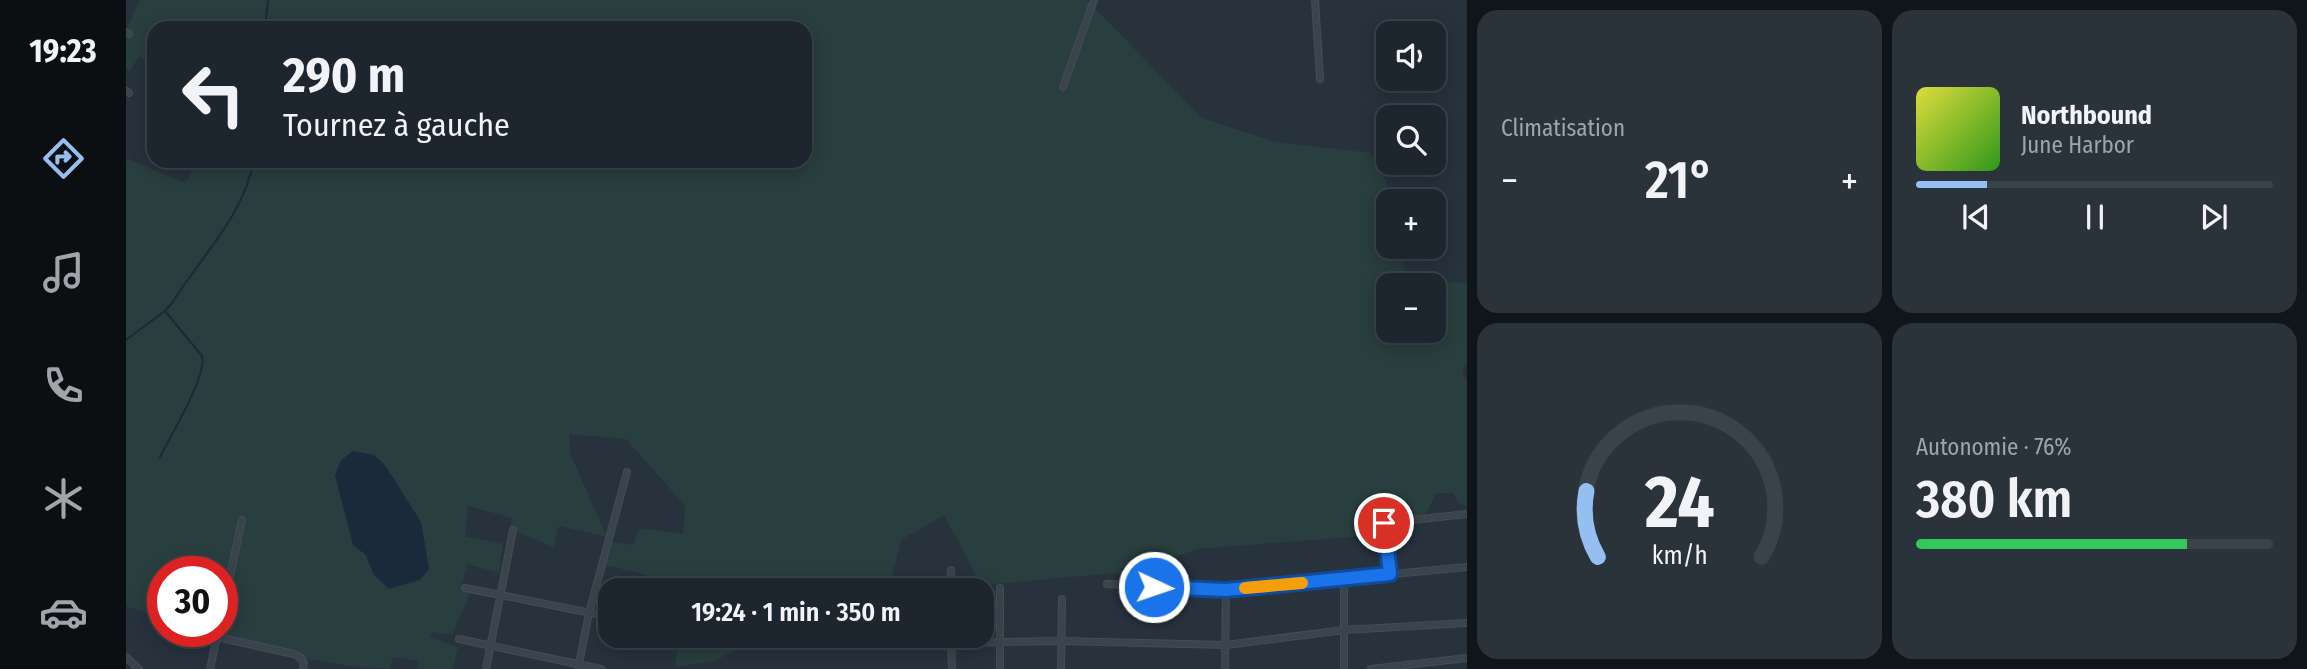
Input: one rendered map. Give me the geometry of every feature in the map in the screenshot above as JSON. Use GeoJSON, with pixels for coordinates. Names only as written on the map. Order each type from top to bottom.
{"type":"FeatureCollection","features":[{"type":"Feature","properties":{"kind":"street"},"geometry":{"type":"LineString","coordinates":[[1063,87],[1094,0]]}},
{"type":"Feature","properties":{"kind":"street"},"geometry":{"type":"LineString","coordinates":[[1315,0],[1320,79]]}},
{"type":"Feature","properties":{"kind":"street"},"geometry":{"type":"LineString","coordinates":[[578,667],[589,613],[627,472]]}},
{"type":"Feature","properties":{"kind":"street"},"geometry":{"type":"LineString","coordinates":[[1390,574],[1384,523],[1467,514]]}},
{"type":"Feature","properties":{"kind":"street"},"geometry":{"type":"LineString","coordinates":[[234,556],[242,520]]}},
{"type":"Feature","properties":{"kind":"street"},"geometry":{"type":"LineString","coordinates":[[485,669],[513,530]]}},
{"type":"Feature","properties":{"kind":"street"},"geometry":{"type":"LineString","coordinates":[[1107,584],[1226,590],[1467,567]]}},
{"type":"Feature","properties":{"kind":"street"},"geometry":{"type":"LineString","coordinates":[[951,570],[951,578]]}},
{"type":"Feature","properties":{"kind":"street"},"geometry":{"type":"LineString","coordinates":[[1343,580],[1344,669]]}},
{"type":"Feature","properties":{"kind":"street"},"geometry":{"type":"LineString","coordinates":[[465,588],[598,615]]}},
{"type":"Feature","properties":{"kind":"street"},"geometry":{"type":"LineString","coordinates":[[1000,588],[1000,669]]}},
{"type":"Feature","properties":{"kind":"street"},"geometry":{"type":"LineString","coordinates":[[1225,669],[1226,590]]}},
{"type":"Feature","properties":{"kind":"street"},"geometry":{"type":"LineString","coordinates":[[1061,669],[1062,599]]}},
{"type":"Feature","properties":{"kind":"street"},"geometry":{"type":"LineString","coordinates":[[994,642],[1061,641],[1226,645],[1344,630],[1467,623]]}},
{"type":"Feature","properties":{"kind":"street"},"geometry":{"type":"LineString","coordinates":[[238,639],[294,654],[301,658],[303,669]]}},
{"type":"Feature","properties":{"kind":"street"},"geometry":{"type":"LineString","coordinates":[[459,639],[578,667],[601,669]]}},
{"type":"Feature","properties":{"kind":"street"},"geometry":{"type":"LineString","coordinates":[[210,669],[215,647]]}},
{"type":"Feature","properties":{"kind":"street"},"geometry":{"type":"LineString","coordinates":[[951,648],[951,669]]}},
{"type":"Feature","properties":{"kind":"street"},"geometry":{"type":"LineString","coordinates":[[126,657],[139,669]]}},
{"type":"Feature","properties":{"kind":"street"},"geometry":{"type":"LineString","coordinates":[[1371,669],[1467,659]]}},
{"type":"Feature","properties":{"kind":"green space"},"geometry":{"type":"Polygon","coordinates":[[[140,0],[1087,0],[1202,118],[1276,142],[1370,153],[1376,163],[1376,175],[1383,175],[1388,189],[1376,189],[1376,259],[1402,259],[1405,273],[1376,273],[1376,343],[1446,343],[1446,282],[1467,283],[1467,364],[1462,372],[1467,380],[1467,506],[1459,504],[1453,493],[1436,493],[1423,520],[1383,519],[1365,536],[1197,549],[1138,571],[994,584],[994,578],[977,578],[944,515],[901,540],[892,578],[647,578],[647,575],[605,565],[611,542],[633,545],[639,528],[683,534],[685,506],[626,439],[569,434],[570,453],[607,537],[559,526],[554,547],[510,529],[512,518],[468,506],[465,536],[503,544],[499,573],[468,564],[460,589],[470,594],[452,635],[433,632],[430,637],[458,647],[453,669],[418,669],[419,661],[393,657],[389,669],[350,666],[258,651],[238,644],[238,556],[147,556],[147,613],[126,606],[128,159],[185,183],[195,168],[812,168],[812,21],[147,21],[147,62],[139,56],[130,71],[126,69],[126,30],[140,0]],[[335,476],[374,575],[429,569],[421,522],[408,503],[335,476]]]}},
{"type":"Feature","properties":{"kind":"green space"},"geometry":{"type":"Polygon","coordinates":[[[677,648],[738,648],[715,661],[675,667],[677,648]]]}},
{"type":"Feature","properties":{"kind":"water"},"geometry":{"type":"Polygon","coordinates":[[[353,451],[374,455],[384,464],[421,522],[429,569],[420,580],[389,589],[374,575],[366,555],[353,545],[335,475],[341,460],[353,451]]]}},
{"type":"Feature","properties":{"kind":"waterway"},"geometry":{"type":"LineString","coordinates":[[266,21],[268,0]]}},
{"type":"Feature","properties":{"kind":"waterway"},"geometry":{"type":"LineString","coordinates":[[126,340],[172,303],[231,217],[249,180],[252,168]]}},
{"type":"Feature","properties":{"kind":"waterway"},"geometry":{"type":"LineString","coordinates":[[160,457],[194,391],[202,365],[202,356],[165,311]]}},
{"type":"Feature","properties":{"kind":"slow traffic"},"geometry":{"type":"LineString","coordinates":[[1245,588],[1302,583]]}},
{"type":"Feature","properties":{"kind":"route"},"geometry":{"type":"LineString","coordinates":[[1154,587],[1226,590],[1390,574],[1384,523]]}}]}
